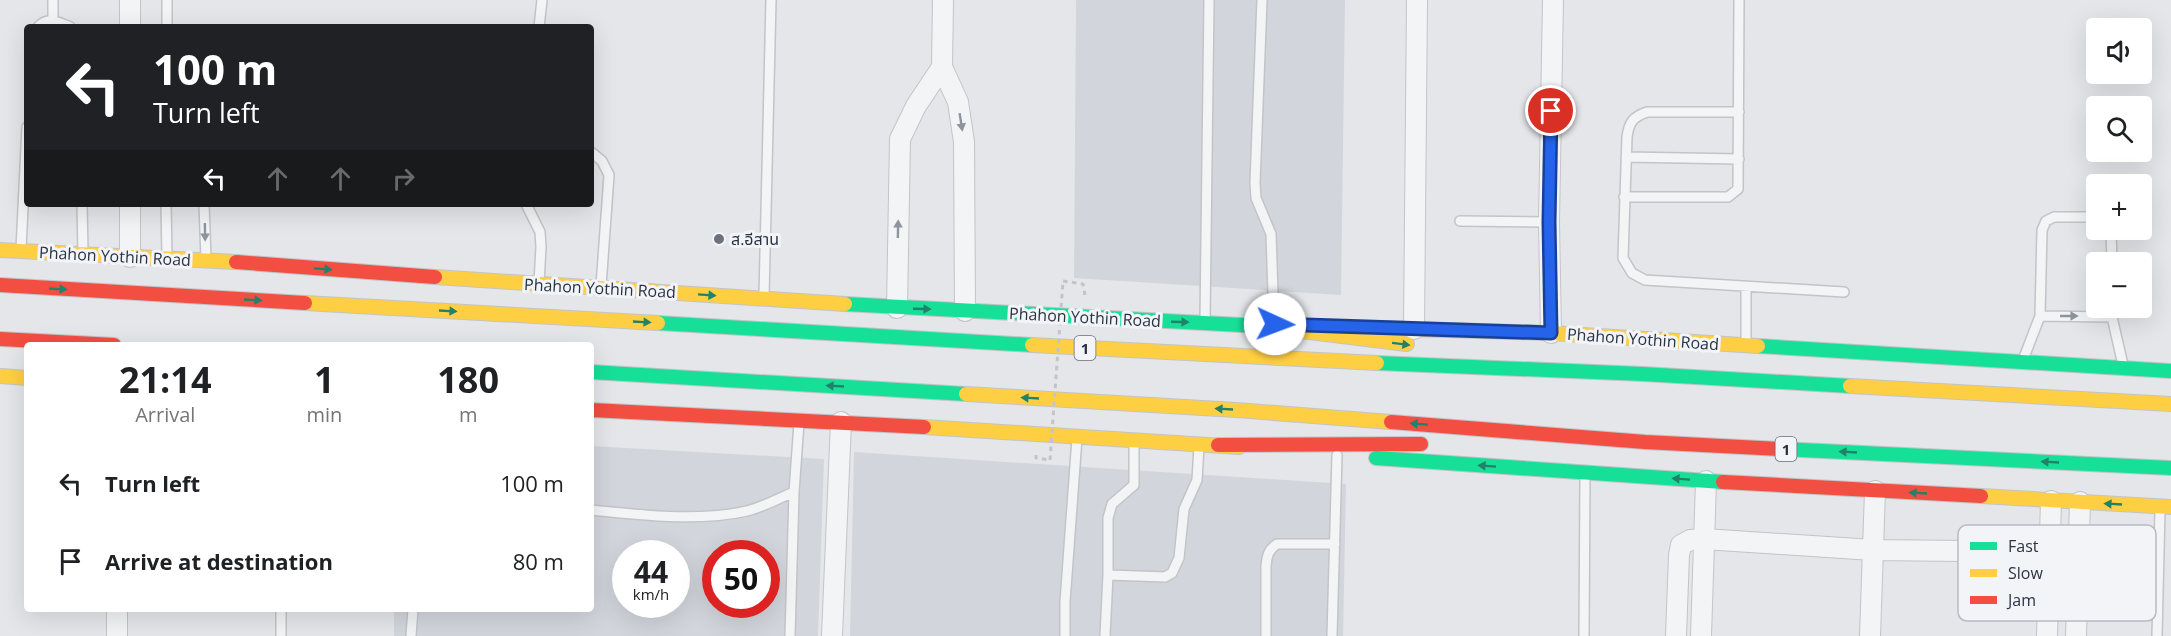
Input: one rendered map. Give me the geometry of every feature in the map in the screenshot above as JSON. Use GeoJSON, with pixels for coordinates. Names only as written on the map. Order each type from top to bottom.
{"type":"FeatureCollection","features":[{"type":"Feature","properties":{"kind":"main road","name":"Phahon Yothin Road"},"geometry":{"type":"LineString","coordinates":[[0,250],[206,261],[897,308],[1260,326],[1275,324],[1418,338],[1551,333],[2171,371]]}},
{"type":"Feature","properties":{"kind":"main road","name":"Phahon Yothin Road"},"geometry":{"type":"LineString","coordinates":[[0,285],[1212,355],[1643,374],[2171,404]]}},
{"type":"Feature","properties":{"kind":"main road"},"geometry":{"type":"LineString","coordinates":[[1260,326],[1418,338]]}},
{"type":"Feature","properties":{"kind":"main road"},"geometry":{"type":"LineString","coordinates":[[0,339],[57,342]]}},
{"type":"Feature","properties":{"kind":"main road"},"geometry":{"type":"LineString","coordinates":[[1480,354],[1643,374]]}},
{"type":"Feature","properties":{"kind":"main road","name":"1"},"geometry":{"type":"LineString","coordinates":[[594,372],[1236,410],[1645,442],[2171,468]]}},
{"type":"Feature","properties":{"kind":"main road"},"geometry":{"type":"LineString","coordinates":[[0,376],[24,378]]}},
{"type":"Feature","properties":{"kind":"main road","name":"1"},"geometry":{"type":"LineString","coordinates":[[594,410],[1077,436],[1706,481],[2166,507]]}},
{"type":"Feature","properties":{"kind":"main road"},"geometry":{"type":"LineString","coordinates":[[1479,443],[1645,442]]}},
{"type":"Feature","properties":{"kind":"main road"},"geometry":{"type":"LineString","coordinates":[[1218,445],[1431,444]]}},
{"type":"Feature","properties":{"kind":"street"},"geometry":{"type":"LineString","coordinates":[[130,0],[130,24]]}},
{"type":"Feature","properties":{"kind":"street"},"geometry":{"type":"LineString","coordinates":[[943,0],[942,67],[957,102],[964,142],[964,311]]}},
{"type":"Feature","properties":{"kind":"street"},"geometry":{"type":"LineString","coordinates":[[1417,0],[1418,338]]}},
{"type":"Feature","properties":{"kind":"street"},"geometry":{"type":"LineString","coordinates":[[1551,333],[1549,222],[1553,0]]}},
{"type":"Feature","properties":{"kind":"street"},"geometry":{"type":"LineString","coordinates":[[897,308],[900,139],[916,106],[942,67]]}},
{"type":"Feature","properties":{"kind":"street"},"geometry":{"type":"LineString","coordinates":[[130,207],[130,257]]}},
{"type":"Feature","properties":{"kind":"street"},"geometry":{"type":"LineString","coordinates":[[832,636],[841,422]]}},
{"type":"Feature","properties":{"kind":"street"},"geometry":{"type":"LineString","coordinates":[[1701,636],[1706,481]]}},
{"type":"Feature","properties":{"kind":"street"},"geometry":{"type":"LineString","coordinates":[[1870,636],[1875,491]]}},
{"type":"Feature","properties":{"kind":"street"},"geometry":{"type":"LineString","coordinates":[[2050,525],[2051,501]]}},
{"type":"Feature","properties":{"kind":"street"},"geometry":{"type":"LineString","coordinates":[[2079,525],[2080,502]]}},
{"type":"Feature","properties":{"kind":"street"},"geometry":{"type":"LineString","coordinates":[[1676,636],[1679,555],[1681,545],[1690,540],[1873,550],[1958,551]]}},
{"type":"Feature","properties":{"kind":"street"},"geometry":{"type":"LineString","coordinates":[[117,612],[117,636]]}},
{"type":"Feature","properties":{"kind":"street"},"geometry":{"type":"LineString","coordinates":[[2047,621],[2047,636]]}},
{"type":"Feature","properties":{"kind":"street"},"geometry":{"type":"LineString","coordinates":[[2076,621],[2076,636]]}},
{"type":"Feature","properties":{"kind":"lane"},"geometry":{"type":"LineString","coordinates":[[53,0],[53,20]]}},
{"type":"Feature","properties":{"kind":"lane"},"geometry":{"type":"LineString","coordinates":[[167,0],[167,24]]}},
{"type":"Feature","properties":{"kind":"lane"},"geometry":{"type":"LineString","coordinates":[[539,24],[542,0]]}},
{"type":"Feature","properties":{"kind":"lane"},"geometry":{"type":"LineString","coordinates":[[764,298],[771,0]]}},
{"type":"Feature","properties":{"kind":"lane"},"geometry":{"type":"LineString","coordinates":[[1205,322],[1209,0]]}},
{"type":"Feature","properties":{"kind":"lane"},"geometry":{"type":"LineString","coordinates":[[1262,0],[1255,183],[1256,198],[1271,234],[1275,324]]}},
{"type":"Feature","properties":{"kind":"lane"},"geometry":{"type":"LineString","coordinates":[[1624,197],[1728,197],[1738,189],[1739,0]]}},
{"type":"Feature","properties":{"kind":"lane"},"geometry":{"type":"LineString","coordinates":[[41,24],[53,20],[63,24]]}},
{"type":"Feature","properties":{"kind":"lane"},"geometry":{"type":"LineString","coordinates":[[1739,112],[1647,112],[1634,117],[1628,126],[1623,258],[1632,273],[1645,280],[1844,292]]}},
{"type":"Feature","properties":{"kind":"lane"},"geometry":{"type":"LineString","coordinates":[[594,154],[602,161],[609,175],[601,288]]}},
{"type":"Feature","properties":{"kind":"lane"},"geometry":{"type":"LineString","coordinates":[[1626,157],[1739,159]]}},
{"type":"Feature","properties":{"kind":"lane"},"geometry":{"type":"LineString","coordinates":[[21,251],[24,189]]}},
{"type":"Feature","properties":{"kind":"lane"},"geometry":{"type":"LineString","coordinates":[[82,207],[83,254]]}},
{"type":"Feature","properties":{"kind":"lane"},"geometry":{"type":"LineString","coordinates":[[166,207],[167,259]]}},
{"type":"Feature","properties":{"kind":"lane"},"geometry":{"type":"LineString","coordinates":[[204,207],[206,261]]}},
{"type":"Feature","properties":{"kind":"lane"},"geometry":{"type":"LineString","coordinates":[[528,207],[540,232],[542,247],[539,285]]}},
{"type":"Feature","properties":{"kind":"lane"},"geometry":{"type":"LineString","coordinates":[[2022,363],[2040,316],[2042,230],[2046,221],[2054,217],[2086,217]]}},
{"type":"Feature","properties":{"kind":"lane"},"geometry":{"type":"LineString","coordinates":[[1460,221],[1549,222]]}},
{"type":"Feature","properties":{"kind":"lane"},"geometry":{"type":"LineString","coordinates":[[1746,287],[1746,346]]}},
{"type":"Feature","properties":{"kind":"lane"},"geometry":{"type":"LineString","coordinates":[[2040,316],[2086,313]]}},
{"type":"Feature","properties":{"kind":"lane"},"geometry":{"type":"LineString","coordinates":[[2113,318],[2124,368]]}},
{"type":"Feature","properties":{"kind":"lane"},"geometry":{"type":"LineString","coordinates":[[790,636],[794,492],[799,421]]}},
{"type":"Feature","properties":{"kind":"lane"},"geometry":{"type":"LineString","coordinates":[[1065,636],[1065,602],[1077,436]]}},
{"type":"Feature","properties":{"kind":"lane"},"geometry":{"type":"LineString","coordinates":[[1105,636],[1108,518],[1112,504],[1134,485],[1134,440]]}},
{"type":"Feature","properties":{"kind":"lane"},"geometry":{"type":"LineString","coordinates":[[1108,575],[1165,577],[1172,573],[1179,558],[1184,509],[1197,480],[1199,444]]}},
{"type":"Feature","properties":{"kind":"lane"},"geometry":{"type":"LineString","coordinates":[[1332,636],[1337,455]]}},
{"type":"Feature","properties":{"kind":"lane"},"geometry":{"type":"LineString","coordinates":[[1584,636],[1585,473]]}},
{"type":"Feature","properties":{"kind":"lane"},"geometry":{"type":"LineString","coordinates":[[594,510],[646,516],[709,515],[748,511],[794,492]]}},
{"type":"Feature","properties":{"kind":"lane"},"geometry":{"type":"LineString","coordinates":[[2157,636],[2166,507]]}},
{"type":"Feature","properties":{"kind":"lane"},"geometry":{"type":"LineString","coordinates":[[1266,636],[1266,566],[1270,548],[1277,544],[1335,544]]}},
{"type":"Feature","properties":{"kind":"lane"},"geometry":{"type":"LineString","coordinates":[[281,612],[281,636]]}},
{"type":"Feature","properties":{"kind":"lane"},"geometry":{"type":"LineString","coordinates":[[411,636],[413,612]]}},
{"type":"Feature","properties":{"kind":"path"},"geometry":{"type":"LineString","coordinates":[[1050,460],[1063,281]]}},
{"type":"Feature","properties":{"kind":"shaded area"},"geometry":{"type":"Polygon","coordinates":[[[1076,0],[1345,0],[1341,295],[1074,278],[1076,0]]]}},
{"type":"Feature","properties":{"kind":"shaded area"},"geometry":{"type":"Polygon","coordinates":[[[594,446],[824,459],[818,636],[394,636],[394,612],[594,612],[594,446]]]}},
{"type":"Feature","properties":{"kind":"shaded area"},"geometry":{"type":"Polygon","coordinates":[[[854,452],[1346,484],[1343,636],[850,636],[854,452]]]}},
{"type":"Feature","properties":{"kind":"traffic: fast"},"geometry":{"type":"LineString","coordinates":[[845,304],[1260,326],[1280,324]]}},
{"type":"Feature","properties":{"kind":"traffic: fast"},"geometry":{"type":"LineString","coordinates":[[658,323],[1032,345]]}},
{"type":"Feature","properties":{"kind":"traffic: fast"},"geometry":{"type":"LineString","coordinates":[[1758,346],[2171,371]]}},
{"type":"Feature","properties":{"kind":"traffic: fast"},"geometry":{"type":"LineString","coordinates":[[1377,363],[1643,374],[1850,386]]}},
{"type":"Feature","properties":{"kind":"traffic: fast"},"geometry":{"type":"LineString","coordinates":[[594,372],[966,394]]}},
{"type":"Feature","properties":{"kind":"traffic: fast"},"geometry":{"type":"LineString","coordinates":[[1781,449],[2171,468]]}},
{"type":"Feature","properties":{"kind":"traffic: fast"},"geometry":{"type":"LineString","coordinates":[[1376,458],[1723,482]]}},
{"type":"Feature","properties":{"kind":"traffic: slow"},"geometry":{"type":"LineString","coordinates":[[0,250],[236,262]]}},
{"type":"Feature","properties":{"kind":"traffic: slow"},"geometry":{"type":"LineString","coordinates":[[435,277],[845,304]]}},
{"type":"Feature","properties":{"kind":"traffic: slow"},"geometry":{"type":"LineString","coordinates":[[305,303],[658,323]]}},
{"type":"Feature","properties":{"kind":"traffic: slow"},"geometry":{"type":"LineString","coordinates":[[1260,326],[1407,344]]}},
{"type":"Feature","properties":{"kind":"traffic: slow"},"geometry":{"type":"LineString","coordinates":[[1375,328],[1551,333],[1758,346]]}},
{"type":"Feature","properties":{"kind":"traffic: slow"},"geometry":{"type":"LineString","coordinates":[[1032,345],[1377,363]]}},
{"type":"Feature","properties":{"kind":"traffic: slow"},"geometry":{"type":"LineString","coordinates":[[0,376],[24,378]]}},
{"type":"Feature","properties":{"kind":"traffic: slow"},"geometry":{"type":"LineString","coordinates":[[1850,386],[2171,404]]}},
{"type":"Feature","properties":{"kind":"traffic: slow"},"geometry":{"type":"LineString","coordinates":[[966,394],[1391,422]]}},
{"type":"Feature","properties":{"kind":"traffic: slow"},"geometry":{"type":"LineString","coordinates":[[924,427],[1239,447]]}},
{"type":"Feature","properties":{"kind":"traffic: slow"},"geometry":{"type":"LineString","coordinates":[[1981,496],[2171,507]]}},
{"type":"Feature","properties":{"kind":"traffic: jam"},"geometry":{"type":"LineString","coordinates":[[236,262],[435,277]]}},
{"type":"Feature","properties":{"kind":"traffic: jam"},"geometry":{"type":"LineString","coordinates":[[0,285],[305,303]]}},
{"type":"Feature","properties":{"kind":"traffic: jam"},"geometry":{"type":"LineString","coordinates":[[0,339],[57,342]]}},
{"type":"Feature","properties":{"kind":"traffic: jam"},"geometry":{"type":"LineString","coordinates":[[594,410],[924,427]]}},
{"type":"Feature","properties":{"kind":"traffic: jam"},"geometry":{"type":"LineString","coordinates":[[1391,422],[1645,442],[1781,449]]}},
{"type":"Feature","properties":{"kind":"traffic: jam"},"geometry":{"type":"LineString","coordinates":[[1218,445],[1421,444]]}},
{"type":"Feature","properties":{"kind":"traffic: jam"},"geometry":{"type":"LineString","coordinates":[[1723,482],[1981,496]]}},
{"type":"Feature","properties":{"kind":"place","name":"ส.อีสาน"},"geometry":{"type":"Point","coordinates":[719,239]}},
{"type":"Feature","properties":{"kind":"route"},"geometry":{"type":"LineString","coordinates":[[1275,324],[1551,333],[1549,222],[1551,111]]}}]}
